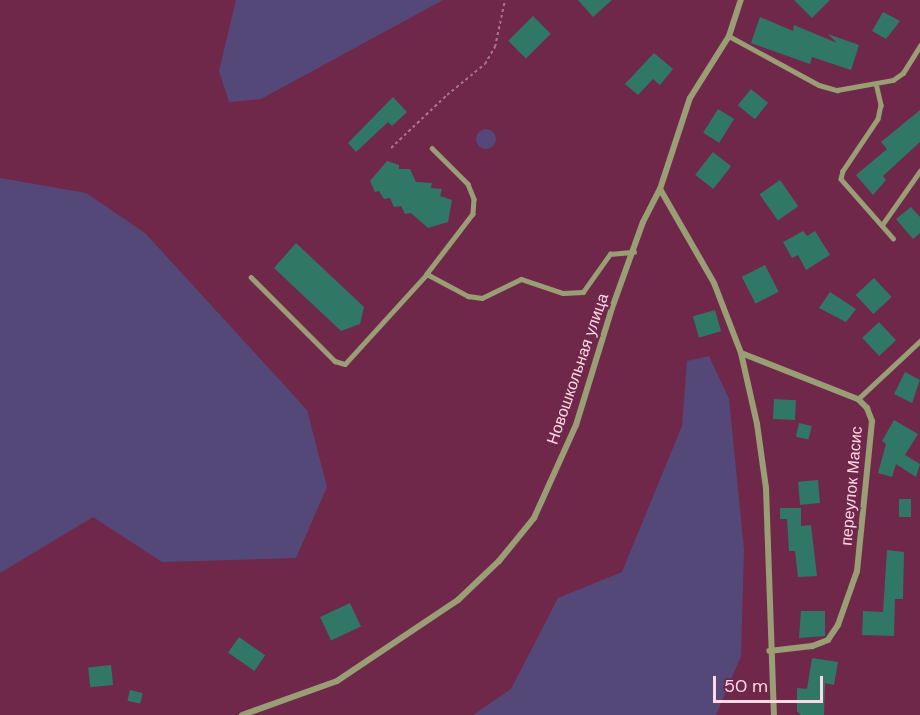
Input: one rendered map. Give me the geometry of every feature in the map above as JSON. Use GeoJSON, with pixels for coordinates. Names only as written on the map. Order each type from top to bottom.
{"type":"FeatureCollection","features":[{"type":"Feature","properties":{"kind":"street","name":"Новошкольная улица"},"geometry":{"type":"LineString","coordinates":[[242,715],[337,681],[458,600],[499,561],[534,518],[572,436],[612,308],[643,222],[660,189],[690,98],[729,36],[741,0]]}},
{"type":"Feature","properties":{"kind":"street"},"geometry":{"type":"LineString","coordinates":[[660,189],[700,253],[741,353],[766,488],[769,651],[774,715]]}},
{"type":"Feature","properties":{"kind":"street"},"geometry":{"type":"LineString","coordinates":[[741,353],[858,399]]}},
{"type":"Feature","properties":{"kind":"street","name":"переулок Масис"},"geometry":{"type":"LineString","coordinates":[[769,651],[812,646],[828,640],[838,625],[857,571],[872,421],[867,408],[858,399]]}},
{"type":"Feature","properties":{"kind":"lane"},"geometry":{"type":"LineString","coordinates":[[729,36],[819,85],[837,90],[893,80],[903,74],[920,46]]}},
{"type":"Feature","properties":{"kind":"lane"},"geometry":{"type":"LineString","coordinates":[[876,83],[881,105],[878,119],[843,171],[841,179],[893,238]]}},
{"type":"Feature","properties":{"kind":"lane"},"geometry":{"type":"LineString","coordinates":[[251,277],[335,361],[345,364],[427,274],[473,214],[474,199],[468,184],[432,148]]}},
{"type":"Feature","properties":{"kind":"lane"},"geometry":{"type":"LineString","coordinates":[[882,225],[920,171]]}},
{"type":"Feature","properties":{"kind":"lane"},"geometry":{"type":"LineString","coordinates":[[427,274],[476,298],[521,279],[572,295],[591,285],[610,254],[634,252]]}},
{"type":"Feature","properties":{"kind":"lane"},"geometry":{"type":"LineString","coordinates":[[858,399],[920,341]]}},
{"type":"Feature","properties":{"kind":"path"},"geometry":{"type":"LineString","coordinates":[[391,148],[447,94],[485,64],[495,47],[505,0]]}},
{"type":"Feature","properties":{"kind":"shaded area"},"geometry":{"type":"Polygon","coordinates":[[[236,0],[443,0],[261,99],[229,102],[219,71],[236,0]]]}},
{"type":"Feature","properties":{"kind":"shaded area"},"geometry":{"type":"Polygon","coordinates":[[[486,129],[493,132],[496,139],[493,146],[486,149],[479,146],[476,139],[479,132],[486,129]]]}},
{"type":"Feature","properties":{"kind":"shaded area"},"geometry":{"type":"Polygon","coordinates":[[[0,178],[86,193],[145,233],[307,410],[327,487],[296,558],[162,562],[93,517],[0,573],[0,178]]]}},
{"type":"Feature","properties":{"kind":"shaded area"},"geometry":{"type":"Polygon","coordinates":[[[709,356],[729,399],[744,550],[741,656],[716,715],[473,715],[511,689],[558,598],[622,572],[682,426],[687,361],[709,356]]]}},
{"type":"Feature","properties":{"kind":"building"},"geometry":{"type":"Polygon","coordinates":[[[578,0],[612,0],[593,17],[578,0]]]}},
{"type":"Feature","properties":{"kind":"building"},"geometry":{"type":"Polygon","coordinates":[[[794,0],[830,0],[812,18],[794,0]]]}},
{"type":"Feature","properties":{"kind":"building"},"geometry":{"type":"Polygon","coordinates":[[[883,12],[900,21],[886,39],[872,31],[883,12]]]}},
{"type":"Feature","properties":{"kind":"building"},"geometry":{"type":"Polygon","coordinates":[[[533,16],[551,34],[526,58],[508,41],[533,16]]]}},
{"type":"Feature","properties":{"kind":"building"},"geometry":{"type":"Polygon","coordinates":[[[760,17],[793,31],[794,25],[837,43],[828,34],[859,45],[851,70],[812,57],[810,64],[751,43],[760,17]]]}},
{"type":"Feature","properties":{"kind":"building"},"geometry":{"type":"Polygon","coordinates":[[[654,53],[673,69],[660,85],[653,79],[638,95],[625,84],[654,53]]]}},
{"type":"Feature","properties":{"kind":"building"},"geometry":{"type":"Polygon","coordinates":[[[751,89],[768,103],[755,119],[738,105],[751,89]]]}},
{"type":"Feature","properties":{"kind":"building"},"geometry":{"type":"Polygon","coordinates":[[[393,97],[407,112],[392,126],[388,122],[356,152],[348,143],[393,97]]]}},
{"type":"Feature","properties":{"kind":"building"},"geometry":{"type":"Polygon","coordinates":[[[718,109],[734,119],[719,143],[703,133],[718,109]]]}},
{"type":"Feature","properties":{"kind":"building"},"geometry":{"type":"Polygon","coordinates":[[[920,110],[920,142],[883,176],[886,180],[873,195],[856,175],[887,149],[881,142],[920,110]]]}},
{"type":"Feature","properties":{"kind":"building"},"geometry":{"type":"Polygon","coordinates":[[[713,152],[731,166],[713,189],[695,175],[713,152]]]}},
{"type":"Feature","properties":{"kind":"building"},"geometry":{"type":"Polygon","coordinates":[[[387,161],[399,165],[399,169],[410,169],[416,182],[432,183],[431,188],[442,189],[440,196],[452,200],[448,222],[428,228],[411,213],[405,214],[401,206],[394,207],[390,198],[384,199],[379,191],[375,192],[370,181],[387,161]]]}},
{"type":"Feature","properties":{"kind":"building"},"geometry":{"type":"Polygon","coordinates":[[[780,180],[798,206],[778,221],[760,194],[780,180]]]}},
{"type":"Feature","properties":{"kind":"building"},"geometry":{"type":"Polygon","coordinates":[[[911,207],[920,217],[920,233],[913,239],[896,219],[911,207]]]}},
{"type":"Feature","properties":{"kind":"building"},"geometry":{"type":"Polygon","coordinates":[[[803,231],[807,236],[815,231],[830,255],[806,270],[798,255],[792,258],[783,242],[803,231]]]}},
{"type":"Feature","properties":{"kind":"building"},"geometry":{"type":"Polygon","coordinates":[[[296,243],[364,307],[360,324],[341,331],[274,268],[296,243]]]}},
{"type":"Feature","properties":{"kind":"building"},"geometry":{"type":"Polygon","coordinates":[[[765,265],[779,292],[755,304],[742,277],[765,265]]]}},
{"type":"Feature","properties":{"kind":"building"},"geometry":{"type":"Polygon","coordinates":[[[874,278],[892,297],[873,314],[856,295],[874,278]]]}},
{"type":"Feature","properties":{"kind":"building"},"geometry":{"type":"Polygon","coordinates":[[[830,292],[856,309],[846,322],[819,308],[830,292]]]}},
{"type":"Feature","properties":{"kind":"building"},"geometry":{"type":"Polygon","coordinates":[[[715,310],[721,331],[699,337],[693,316],[715,310]]]}},
{"type":"Feature","properties":{"kind":"building"},"geometry":{"type":"Polygon","coordinates":[[[879,322],[896,340],[879,356],[862,338],[879,322]]]}},
{"type":"Feature","properties":{"kind":"building"},"geometry":{"type":"Polygon","coordinates":[[[905,372],[920,380],[912,403],[894,394],[905,372]]]}},
{"type":"Feature","properties":{"kind":"building"},"geometry":{"type":"Polygon","coordinates":[[[774,399],[796,400],[795,420],[773,419],[774,399]]]}},
{"type":"Feature","properties":{"kind":"building"},"geometry":{"type":"Polygon","coordinates":[[[894,420],[918,434],[905,455],[920,464],[916,477],[896,464],[892,477],[878,473],[886,444],[882,441],[894,420]]]}},
{"type":"Feature","properties":{"kind":"building"},"geometry":{"type":"Polygon","coordinates":[[[799,423],[812,426],[809,440],[796,437],[799,423]]]}},
{"type":"Feature","properties":{"kind":"building"},"geometry":{"type":"Polygon","coordinates":[[[818,480],[820,503],[800,505],[798,482],[818,480]]]}},
{"type":"Feature","properties":{"kind":"building"},"geometry":{"type":"Polygon","coordinates":[[[899,499],[911,499],[911,517],[899,517],[899,499]]]}},
{"type":"Feature","properties":{"kind":"building"},"geometry":{"type":"Polygon","coordinates":[[[780,508],[801,508],[801,526],[811,525],[817,576],[798,577],[795,551],[789,551],[787,519],[780,519],[780,508]]]}},
{"type":"Feature","properties":{"kind":"building"},"geometry":{"type":"Polygon","coordinates":[[[887,550],[904,552],[903,599],[895,599],[894,636],[862,635],[863,611],[883,612],[887,550]]]}},
{"type":"Feature","properties":{"kind":"building"},"geometry":{"type":"Polygon","coordinates":[[[350,603],[361,627],[331,641],[320,617],[350,603]]]}},
{"type":"Feature","properties":{"kind":"building"},"geometry":{"type":"Polygon","coordinates":[[[801,611],[825,611],[825,636],[799,638],[801,611]]]}},
{"type":"Feature","properties":{"kind":"building"},"geometry":{"type":"Polygon","coordinates":[[[239,637],[265,655],[254,671],[228,653],[239,637]]]}},
{"type":"Feature","properties":{"kind":"building"},"geometry":{"type":"Polygon","coordinates":[[[812,658],[838,662],[834,685],[825,683],[824,715],[801,715],[797,711],[797,688],[807,689],[812,658]]]}},
{"type":"Feature","properties":{"kind":"building"},"geometry":{"type":"Polygon","coordinates":[[[111,665],[113,685],[90,687],[88,667],[111,665]]]}},
{"type":"Feature","properties":{"kind":"building"},"geometry":{"type":"Polygon","coordinates":[[[130,690],[143,693],[140,704],[128,701],[130,690]]]}}]}
